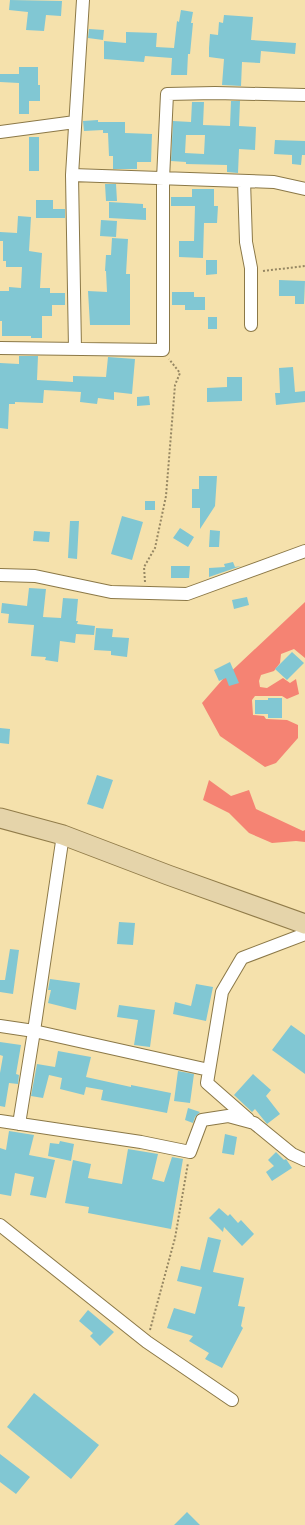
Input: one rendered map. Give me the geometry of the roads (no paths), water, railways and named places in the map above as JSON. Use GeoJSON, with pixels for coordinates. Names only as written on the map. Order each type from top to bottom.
{"type":"FeatureCollection","features":[{"type":"Feature","properties":{"kind":"main road"},"geometry":{"type":"LineString","coordinates":[[0,818],[63,835],[168,875],[305,924]]}},
{"type":"Feature","properties":{"kind":"street"},"geometry":{"type":"LineString","coordinates":[[75,349],[72,175],[83,0]]}},
{"type":"Feature","properties":{"kind":"street"},"geometry":{"type":"LineString","coordinates":[[0,348],[163,350],[163,179],[167,94],[215,93],[305,95]]}},
{"type":"Feature","properties":{"kind":"street"},"geometry":{"type":"LineString","coordinates":[[0,132],[75,122]]}},
{"type":"Feature","properties":{"kind":"street"},"geometry":{"type":"LineString","coordinates":[[72,175],[274,182],[305,189]]}},
{"type":"Feature","properties":{"kind":"street"},"geometry":{"type":"LineString","coordinates":[[244,181],[246,242],[251,273],[251,325]]}},
{"type":"Feature","properties":{"kind":"street"},"geometry":{"type":"LineString","coordinates":[[0,575],[34,576],[110,592],[188,594],[305,551]]}},
{"type":"Feature","properties":{"kind":"street"},"geometry":{"type":"LineString","coordinates":[[19,1124],[63,835]]}},
{"type":"Feature","properties":{"kind":"street"},"geometry":{"type":"LineString","coordinates":[[250,1122],[206,1083],[222,992],[242,958],[305,934]]}},
{"type":"Feature","properties":{"kind":"street"},"geometry":{"type":"LineString","coordinates":[[0,1026],[34,1031],[209,1070]]}},
{"type":"Feature","properties":{"kind":"street"},"geometry":{"type":"LineString","coordinates":[[0,1121],[141,1142],[190,1152],[202,1120],[228,1116],[254,1123],[292,1154],[305,1160]]}},
{"type":"Feature","properties":{"kind":"street"},"geometry":{"type":"LineString","coordinates":[[0,1225],[147,1342],[232,1400]]}}]}
